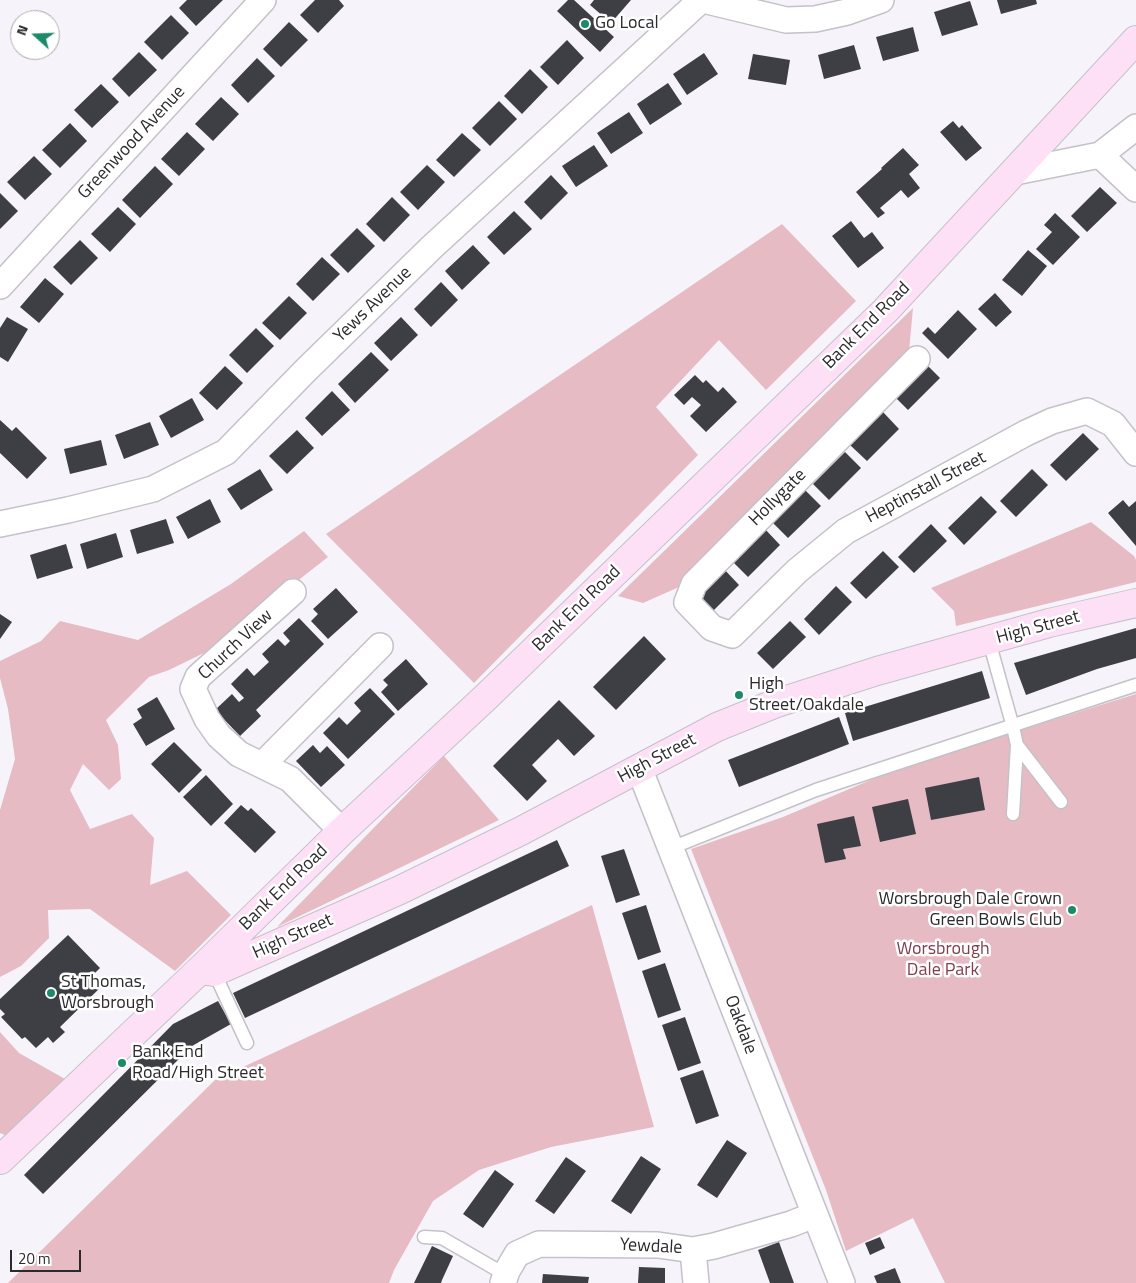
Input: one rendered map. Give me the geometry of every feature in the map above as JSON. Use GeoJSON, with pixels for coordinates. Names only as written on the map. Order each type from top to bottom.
{"type":"FeatureCollection","features":[{"type":"Feature","properties":{"kind":"street","name":"Greenwood Avenue"},"geometry":{"type":"LineString","coordinates":[[0,286],[263,0]]}},
{"type":"Feature","properties":{"kind":"street"},"geometry":{"type":"LineString","coordinates":[[702,0],[786,20],[815,19],[848,12],[881,0]]}},
{"type":"Feature","properties":{"kind":"street","name":"Yews Avenue"},"geometry":{"type":"LineString","coordinates":[[0,524],[68,510],[153,489],[226,452],[306,370],[432,247],[702,0]]}},
{"type":"Feature","properties":{"kind":"street","name":"Bank End Road"},"geometry":{"type":"LineString","coordinates":[[0,1160],[207,971],[342,831],[486,697],[885,311],[1136,40]]}},
{"type":"Feature","properties":{"kind":"street"},"geometry":{"type":"LineString","coordinates":[[1015,172],[1100,155],[1136,127]]}},
{"type":"Feature","properties":{"kind":"street"},"geometry":{"type":"LineString","coordinates":[[1100,155],[1136,189]]}},
{"type":"Feature","properties":{"kind":"street","name":"Hollygate"},"geometry":{"type":"LineString","coordinates":[[732,634],[712,628],[687,602],[694,584],[917,359]]}},
{"type":"Feature","properties":{"kind":"street","name":"Heptinstall Street"},"geometry":{"type":"LineString","coordinates":[[732,634],[797,571],[846,531],[1026,433],[1052,421],[1087,411],[1113,424],[1136,453]]}},
{"type":"Feature","properties":{"kind":"street","name":"Church View"},"geometry":{"type":"LineString","coordinates":[[293,592],[198,677],[193,689],[207,719],[219,736],[239,754],[290,778],[342,831]]}},
{"type":"Feature","properties":{"kind":"street","name":"High Street"},"geometry":{"type":"LineString","coordinates":[[207,971],[400,890],[521,831],[717,727],[774,704],[877,671],[1049,623],[1136,603]]}},
{"type":"Feature","properties":{"kind":"street"},"geometry":{"type":"LineString","coordinates":[[262,765],[380,646]]}},
{"type":"Feature","properties":{"kind":"street","name":"Oakdale"},"geometry":{"type":"LineString","coordinates":[[640,768],[842,1283]]}},
{"type":"Feature","properties":{"kind":"street","name":"Yewdale"},"geometry":{"type":"LineString","coordinates":[[504,1279],[517,1254],[540,1244],[658,1245],[693,1250],[783,1227],[814,1215]]}},
{"type":"Feature","properties":{"kind":"street"},"geometry":{"type":"LineString","coordinates":[[693,1250],[696,1283]]}},
{"type":"Feature","properties":{"kind":"lane"},"geometry":{"type":"LineString","coordinates":[[988,641],[1014,726],[1017,746],[1014,814]]}},
{"type":"Feature","properties":{"kind":"lane"},"geometry":{"type":"LineString","coordinates":[[671,848],[816,790],[1136,685]]}},
{"type":"Feature","properties":{"kind":"lane"},"geometry":{"type":"LineString","coordinates":[[1017,746],[1061,802]]}},
{"type":"Feature","properties":{"kind":"lane"},"geometry":{"type":"LineString","coordinates":[[207,971],[246,1043]]}},
{"type":"Feature","properties":{"kind":"lane"},"geometry":{"type":"LineString","coordinates":[[424,1237],[442,1238],[504,1279]]}},
{"type":"Feature","properties":{"kind":"green space"},"geometry":{"type":"Polygon","coordinates":[[[782,224],[856,301],[766,390],[719,340],[656,407],[698,455],[474,683],[326,534],[782,224]]]}},
{"type":"Feature","properties":{"kind":"green space"},"geometry":{"type":"Polygon","coordinates":[[[913,308],[909,351],[679,587],[643,603],[618,596],[913,308]]]}},
{"type":"Feature","properties":{"kind":"green space"},"geometry":{"type":"Polygon","coordinates":[[[1091,522],[1134,556],[1136,560],[1136,582],[956,626],[954,611],[931,588],[1091,522]]]}},
{"type":"Feature","properties":{"kind":"green space"},"geometry":{"type":"Polygon","coordinates":[[[304,531],[328,557],[208,651],[169,670],[149,677],[106,720],[118,745],[121,779],[109,790],[83,764],[70,790],[90,829],[132,814],[154,838],[150,885],[187,871],[231,915],[175,971],[90,909],[48,910],[49,938],[21,966],[0,977],[0,810],[15,759],[8,709],[0,678],[0,661],[41,641],[60,621],[138,640],[231,584],[304,531]]]}},
{"type":"Feature","properties":{"kind":"green space","name":"Worsbrough Dale Park"},"geometry":{"type":"Polygon","coordinates":[[[1136,694],[1136,1283],[945,1283],[913,1218],[846,1251],[826,1190],[691,849],[783,817],[899,768],[1136,694]]]}},
{"type":"Feature","properties":{"kind":"green space"},"geometry":{"type":"Polygon","coordinates":[[[444,756],[499,820],[277,927],[444,756]]]}},
{"type":"Feature","properties":{"kind":"green space"},"geometry":{"type":"Polygon","coordinates":[[[592,905],[654,1127],[551,1147],[479,1170],[433,1201],[394,1270],[389,1283],[8,1283],[215,1080],[592,905]]]}},
{"type":"Feature","properties":{"kind":"green space"},"geometry":{"type":"Polygon","coordinates":[[[0,1032],[19,1053],[65,1079],[7,1136],[0,1133],[0,1032]]]}},
{"type":"Feature","properties":{"kind":"building"},"geometry":{"type":"Polygon","coordinates":[[[187,0],[223,0],[196,26],[179,8],[187,0]]]}},
{"type":"Feature","properties":{"kind":"building"},"geometry":{"type":"Polygon","coordinates":[[[315,0],[339,0],[344,6],[318,33],[300,15],[315,0]]]}},
{"type":"Feature","properties":{"kind":"building","name":"Go Local"},"geometry":{"type":"Polygon","coordinates":[[[568,0],[574,0],[614,37],[600,52],[557,11],[568,0]]]}},
{"type":"Feature","properties":{"kind":"building"},"geometry":{"type":"Polygon","coordinates":[[[594,0],[631,0],[611,23],[590,5],[594,0]]]}},
{"type":"Feature","properties":{"kind":"building"},"geometry":{"type":"Polygon","coordinates":[[[997,0],[1036,0],[1037,4],[1001,14],[997,0]]]}},
{"type":"Feature","properties":{"kind":"building"},"geometry":{"type":"Polygon","coordinates":[[[970,1],[978,25],[942,36],[934,12],[970,1]]]}},
{"type":"Feature","properties":{"kind":"building"},"geometry":{"type":"Polygon","coordinates":[[[171,15],[189,33],[162,60],[144,42],[171,15]]]}},
{"type":"Feature","properties":{"kind":"building"},"geometry":{"type":"Polygon","coordinates":[[[289,22],[308,40],[281,67],[263,49],[289,22]]]}},
{"type":"Feature","properties":{"kind":"building"},"geometry":{"type":"Polygon","coordinates":[[[913,27],[919,51],[883,61],[876,37],[913,27]]]}},
{"type":"Feature","properties":{"kind":"building"},"geometry":{"type":"Polygon","coordinates":[[[567,40],[584,58],[558,85],[540,67],[567,40]]]}},
{"type":"Feature","properties":{"kind":"building"},"geometry":{"type":"Polygon","coordinates":[[[854,45],[861,69],[824,79],[818,55],[854,45]]]}},
{"type":"Feature","properties":{"kind":"building"},"geometry":{"type":"Polygon","coordinates":[[[139,52],[157,70],[129,97],[112,79],[139,52]]]}},
{"type":"Feature","properties":{"kind":"building"},"geometry":{"type":"Polygon","coordinates":[[[704,53],[718,74],[687,95],[673,74],[704,53]]]}},
{"type":"Feature","properties":{"kind":"building"},"geometry":{"type":"Polygon","coordinates":[[[753,54],[790,60],[786,85],[748,79],[753,54]]]}},
{"type":"Feature","properties":{"kind":"building"},"geometry":{"type":"Polygon","coordinates":[[[257,58],[275,76],[248,103],[231,85],[257,58]]]}},
{"type":"Feature","properties":{"kind":"building"},"geometry":{"type":"Polygon","coordinates":[[[530,69],[548,87],[522,114],[504,96],[530,69]]]}},
{"type":"Feature","properties":{"kind":"building"},"geometry":{"type":"Polygon","coordinates":[[[668,83],[682,104],[650,125],[637,104],[668,83]]]}},
{"type":"Feature","properties":{"kind":"building"},"geometry":{"type":"Polygon","coordinates":[[[101,84],[119,102],[92,128],[74,110],[101,84]]]}},
{"type":"Feature","properties":{"kind":"building"},"geometry":{"type":"Polygon","coordinates":[[[221,97],[239,114],[213,141],[195,124],[221,97]]]}},
{"type":"Feature","properties":{"kind":"building"},"geometry":{"type":"Polygon","coordinates":[[[499,101],[517,119],[490,146],[472,128],[499,101]]]}},
{"type":"Feature","properties":{"kind":"building"},"geometry":{"type":"Polygon","coordinates":[[[629,112],[643,133],[611,154],[597,133],[629,112]]]}},
{"type":"Feature","properties":{"kind":"building"},"geometry":{"type":"Polygon","coordinates":[[[953,121],[959,128],[962,125],[982,148],[966,161],[940,132],[953,121]]]}},
{"type":"Feature","properties":{"kind":"building"},"geometry":{"type":"Polygon","coordinates":[[[70,123],[87,141],[60,168],[42,150],[70,123]]]}},
{"type":"Feature","properties":{"kind":"building"},"geometry":{"type":"Polygon","coordinates":[[[187,132],[205,149],[179,176],[161,159],[187,132]]]}},
{"type":"Feature","properties":{"kind":"building"},"geometry":{"type":"Polygon","coordinates":[[[462,133],[481,150],[454,177],[436,160],[462,133]]]}},
{"type":"Feature","properties":{"kind":"building"},"geometry":{"type":"Polygon","coordinates":[[[594,145],[608,166],[576,187],[562,166],[594,145]]]}},
{"type":"Feature","properties":{"kind":"building"},"geometry":{"type":"Polygon","coordinates":[[[903,148],[919,165],[909,174],[920,188],[908,198],[901,190],[880,208],[885,213],[878,218],[856,192],[903,148]]]}},
{"type":"Feature","properties":{"kind":"building"},"geometry":{"type":"Polygon","coordinates":[[[34,156],[52,174],[25,200],[7,182],[34,156]]]}},
{"type":"Feature","properties":{"kind":"building"},"geometry":{"type":"Polygon","coordinates":[[[427,165],[445,182],[418,210],[400,192],[427,165]]]}},
{"type":"Feature","properties":{"kind":"building"},"geometry":{"type":"Polygon","coordinates":[[[155,166],[173,184],[140,218],[122,200],[155,166]]]}},
{"type":"Feature","properties":{"kind":"building"},"geometry":{"type":"Polygon","coordinates":[[[551,175],[568,193],[541,220],[524,202],[551,175]]]}},
{"type":"Feature","properties":{"kind":"building"},"geometry":{"type":"Polygon","coordinates":[[[1100,187],[1117,203],[1087,232],[1071,216],[1100,187]]]}},
{"type":"Feature","properties":{"kind":"building"},"geometry":{"type":"Polygon","coordinates":[[[0,193],[18,211],[0,229],[0,193]]]}},
{"type":"Feature","properties":{"kind":"building"},"geometry":{"type":"Polygon","coordinates":[[[392,197],[410,215],[384,242],[366,224],[392,197]]]}},
{"type":"Feature","properties":{"kind":"building"},"geometry":{"type":"Polygon","coordinates":[[[118,207],[136,224],[110,252],[91,234],[118,207]]]}},
{"type":"Feature","properties":{"kind":"building"},"geometry":{"type":"Polygon","coordinates":[[[514,211],[532,229],[504,255],[487,237],[514,211]]]}},
{"type":"Feature","properties":{"kind":"building"},"geometry":{"type":"Polygon","coordinates":[[[1055,213],[1080,237],[1053,265],[1036,249],[1052,232],[1044,225],[1055,213]]]}},
{"type":"Feature","properties":{"kind":"building"},"geometry":{"type":"Polygon","coordinates":[[[851,221],[864,238],[872,232],[884,248],[858,268],[832,236],[851,221]]]}},
{"type":"Feature","properties":{"kind":"building"},"geometry":{"type":"Polygon","coordinates":[[[357,228],[375,246],[348,273],[330,255],[357,228]]]}},
{"type":"Feature","properties":{"kind":"building"},"geometry":{"type":"Polygon","coordinates":[[[80,240],[98,258],[71,285],[53,267],[80,240]]]}},
{"type":"Feature","properties":{"kind":"building"},"geometry":{"type":"Polygon","coordinates":[[[473,245],[490,263],[462,290],[445,271],[473,245]]]}},
{"type":"Feature","properties":{"kind":"building"},"geometry":{"type":"Polygon","coordinates":[[[1028,250],[1047,266],[1022,296],[1002,280],[1028,250]]]}},
{"type":"Feature","properties":{"kind":"building"},"geometry":{"type":"Polygon","coordinates":[[[322,257],[340,274],[313,301],[296,284],[322,257]]]}},
{"type":"Feature","properties":{"kind":"building"},"geometry":{"type":"Polygon","coordinates":[[[45,278],[64,294],[39,323],[20,307],[45,278]]]}},
{"type":"Feature","properties":{"kind":"building"},"geometry":{"type":"Polygon","coordinates":[[[441,282],[458,300],[431,327],[414,309],[441,282]]]}},
{"type":"Feature","properties":{"kind":"building"},"geometry":{"type":"Polygon","coordinates":[[[995,293],[1012,312],[996,327],[978,309],[995,293]]]}},
{"type":"Feature","properties":{"kind":"building"},"geometry":{"type":"Polygon","coordinates":[[[289,296],[307,313],[280,340],[262,323],[289,296]]]}},
{"type":"Feature","properties":{"kind":"building"},"geometry":{"type":"Polygon","coordinates":[[[958,310],[977,329],[948,359],[922,333],[928,327],[935,334],[958,310]]]}},
{"type":"Feature","properties":{"kind":"building"},"geometry":{"type":"Polygon","coordinates":[[[7,317],[28,329],[8,362],[0,357],[0,328],[7,317]]]}},
{"type":"Feature","properties":{"kind":"building"},"geometry":{"type":"Polygon","coordinates":[[[401,317],[418,335],[391,361],[374,343],[401,317]]]}},
{"type":"Feature","properties":{"kind":"building"},"geometry":{"type":"Polygon","coordinates":[[[256,328],[274,346],[247,373],[229,355],[256,328]]]}},
{"type":"Feature","properties":{"kind":"building"},"geometry":{"type":"Polygon","coordinates":[[[371,352],[389,370],[355,403],[338,384],[371,352]]]}},
{"type":"Feature","properties":{"kind":"building"},"geometry":{"type":"Polygon","coordinates":[[[924,362],[940,378],[908,410],[892,394],[924,362]]]}},
{"type":"Feature","properties":{"kind":"building"},"geometry":{"type":"Polygon","coordinates":[[[225,366],[243,383],[217,410],[199,393],[225,366]]]}},
{"type":"Feature","properties":{"kind":"building"},"geometry":{"type":"Polygon","coordinates":[[[695,375],[703,383],[706,380],[718,392],[723,387],[737,402],[706,432],[690,416],[701,405],[692,397],[684,405],[674,395],[695,375]]]}},
{"type":"Feature","properties":{"kind":"building"},"geometry":{"type":"Polygon","coordinates":[[[332,391],[350,410],[322,436],[305,418],[332,391]]]}},
{"type":"Feature","properties":{"kind":"building"},"geometry":{"type":"Polygon","coordinates":[[[192,398],[204,420],[171,438],[159,416],[192,398]]]}},
{"type":"Feature","properties":{"kind":"building"},"geometry":{"type":"Polygon","coordinates":[[[883,412],[899,429],[867,461],[850,445],[883,412]]]}},
{"type":"Feature","properties":{"kind":"building"},"geometry":{"type":"Polygon","coordinates":[[[0,420],[12,431],[16,427],[47,458],[27,479],[0,453],[0,420]]]}},
{"type":"Feature","properties":{"kind":"building"},"geometry":{"type":"Polygon","coordinates":[[[150,422],[159,445],[124,459],[115,435],[150,422]]]}},
{"type":"Feature","properties":{"kind":"building"},"geometry":{"type":"Polygon","coordinates":[[[297,430],[314,448],[287,474],[269,456],[297,430]]]}},
{"type":"Feature","properties":{"kind":"building"},"geometry":{"type":"Polygon","coordinates":[[[1083,433],[1099,449],[1066,481],[1050,465],[1083,433]]]}},
{"type":"Feature","properties":{"kind":"building"},"geometry":{"type":"Polygon","coordinates":[[[101,440],[107,465],[70,474],[64,449],[101,440]]]}},
{"type":"Feature","properties":{"kind":"building"},"geometry":{"type":"Polygon","coordinates":[[[845,452],[861,468],[829,500],[813,484],[845,452]]]}},
{"type":"Feature","properties":{"kind":"building"},"geometry":{"type":"Polygon","coordinates":[[[260,469],[273,490],[241,510],[227,489],[260,469]]]}},
{"type":"Feature","properties":{"kind":"building"},"geometry":{"type":"Polygon","coordinates":[[[1032,469],[1048,485],[1016,517],[1000,501],[1032,469]]]}},
{"type":"Feature","properties":{"kind":"building"},"geometry":{"type":"Polygon","coordinates":[[[805,490],[821,506],[788,538],[772,522],[805,490]]]}},
{"type":"Feature","properties":{"kind":"building"},"geometry":{"type":"Polygon","coordinates":[[[981,496],[997,512],[964,545],[948,528],[981,496]]]}},
{"type":"Feature","properties":{"kind":"building"},"geometry":{"type":"Polygon","coordinates":[[[210,499],[221,522],[188,539],[176,517],[210,499]]]}},
{"type":"Feature","properties":{"kind":"building"},"geometry":{"type":"Polygon","coordinates":[[[1123,500],[1129,507],[1136,501],[1136,546],[1108,513],[1123,500]]]}},
{"type":"Feature","properties":{"kind":"building"},"geometry":{"type":"Polygon","coordinates":[[[166,519],[174,543],[137,554],[130,530],[166,519]]]}},
{"type":"Feature","properties":{"kind":"building"},"geometry":{"type":"Polygon","coordinates":[[[931,524],[947,541],[914,573],[898,557],[931,524]]]}},
{"type":"Feature","properties":{"kind":"building"},"geometry":{"type":"Polygon","coordinates":[[[764,528],[780,545],[748,577],[732,561],[764,528]]]}},
{"type":"Feature","properties":{"kind":"building"},"geometry":{"type":"Polygon","coordinates":[[[116,533],[123,557],[87,569],[80,544],[116,533]]]}},
{"type":"Feature","properties":{"kind":"building"},"geometry":{"type":"Polygon","coordinates":[[[66,544],[73,568],[37,579],[30,555],[66,544]]]}},
{"type":"Feature","properties":{"kind":"building"},"geometry":{"type":"Polygon","coordinates":[[[883,551],[899,567],[866,599],[850,583],[883,551]]]}},
{"type":"Feature","properties":{"kind":"building"},"geometry":{"type":"Polygon","coordinates":[[[723,568],[739,585],[707,617],[691,601],[723,568]]]}},
{"type":"Feature","properties":{"kind":"building"},"geometry":{"type":"Polygon","coordinates":[[[836,586],[852,602],[819,635],[804,619],[836,586]]]}},
{"type":"Feature","properties":{"kind":"building"},"geometry":{"type":"Polygon","coordinates":[[[336,588],[358,612],[328,639],[311,621],[318,614],[313,609],[336,588]]]}},
{"type":"Feature","properties":{"kind":"building"},"geometry":{"type":"Polygon","coordinates":[[[0,614],[12,622],[0,639],[0,614]]]}},
{"type":"Feature","properties":{"kind":"building"},"geometry":{"type":"Polygon","coordinates":[[[299,618],[324,644],[256,710],[261,716],[240,736],[215,710],[232,694],[239,702],[244,698],[231,684],[247,668],[254,676],[269,662],[262,654],[278,639],[285,646],[290,641],[283,633],[299,618]]]}},
{"type":"Feature","properties":{"kind":"building"},"geometry":{"type":"Polygon","coordinates":[[[790,621],[806,637],[773,669],[757,653],[790,621]]]}},
{"type":"Feature","properties":{"kind":"building"},"geometry":{"type":"Polygon","coordinates":[[[1136,628],[1136,658],[1097,669],[1026,695],[1014,663],[1136,628]]]}},
{"type":"Feature","properties":{"kind":"building"},"geometry":{"type":"Polygon","coordinates":[[[644,636],[666,659],[616,710],[593,687],[644,636]]]}},
{"type":"Feature","properties":{"kind":"building"},"geometry":{"type":"Polygon","coordinates":[[[406,659],[428,684],[398,711],[381,692],[388,685],[383,680],[406,659]]]}},
{"type":"Feature","properties":{"kind":"building"},"geometry":{"type":"Polygon","coordinates":[[[982,671],[990,698],[853,741],[845,713],[982,671]]]}},
{"type":"Feature","properties":{"kind":"building"},"geometry":{"type":"Polygon","coordinates":[[[370,688],[395,714],[348,759],[323,733],[339,717],[347,725],[361,711],[354,703],[370,688]]]}},
{"type":"Feature","properties":{"kind":"building"},"geometry":{"type":"Polygon","coordinates":[[[157,697],[175,729],[146,746],[133,724],[142,718],[137,709],[157,697]]]}},
{"type":"Feature","properties":{"kind":"building"},"geometry":{"type":"Polygon","coordinates":[[[559,700],[595,736],[574,756],[558,739],[532,765],[547,781],[527,801],[493,766],[559,700]]]}},
{"type":"Feature","properties":{"kind":"building"},"geometry":{"type":"Polygon","coordinates":[[[839,717],[849,744],[739,787],[728,760],[839,717]]]}},
{"type":"Feature","properties":{"kind":"building"},"geometry":{"type":"Polygon","coordinates":[[[174,742],[202,770],[179,793],[151,764],[174,742]]]}},
{"type":"Feature","properties":{"kind":"building"},"geometry":{"type":"Polygon","coordinates":[[[313,745],[320,753],[327,746],[345,765],[321,787],[296,761],[313,745]]]}},
{"type":"Feature","properties":{"kind":"building"},"geometry":{"type":"Polygon","coordinates":[[[206,775],[233,804],[211,826],[183,797],[206,775]]]}},
{"type":"Feature","properties":{"kind":"building"},"geometry":{"type":"Polygon","coordinates":[[[979,777],[985,810],[931,820],[925,788],[979,777]]]}},
{"type":"Feature","properties":{"kind":"building"},"geometry":{"type":"Polygon","coordinates":[[[908,799],[916,834],[880,842],[872,807],[908,799]]]}},
{"type":"Feature","properties":{"kind":"building"},"geometry":{"type":"Polygon","coordinates":[[[241,805],[248,811],[251,808],[276,832],[255,853],[224,823],[241,805]]]}},
{"type":"Feature","properties":{"kind":"building"},"geometry":{"type":"Polygon","coordinates":[[[854,816],[861,846],[843,849],[846,859],[825,863],[817,824],[854,816]]]}},
{"type":"Feature","properties":{"kind":"building"},"geometry":{"type":"Polygon","coordinates":[[[557,840],[569,866],[245,1018],[233,993],[557,840]]]}},
{"type":"Feature","properties":{"kind":"building"},"geometry":{"type":"Polygon","coordinates":[[[624,849],[640,895],[616,903],[601,856],[624,849]]]}},
{"type":"Feature","properties":{"kind":"building"},"geometry":{"type":"Polygon","coordinates":[[[646,905],[661,952],[638,960],[622,913],[646,905]]]}},
{"type":"Feature","properties":{"kind":"building","name":"St Thomas, Worsbrough"},"geometry":{"type":"Polygon","coordinates":[[[68,935],[100,968],[92,976],[102,986],[60,1027],[65,1032],[53,1043],[48,1037],[36,1048],[25,1037],[22,1039],[1,1017],[5,1014],[0,1009],[0,999],[68,935]]]}},
{"type":"Feature","properties":{"kind":"building"},"geometry":{"type":"Polygon","coordinates":[[[665,963],[681,1010],[658,1018],[642,971],[665,963]]]}},
{"type":"Feature","properties":{"kind":"building"},"geometry":{"type":"Polygon","coordinates":[[[218,1001],[231,1024],[192,1046],[43,1194],[24,1175],[173,1024],[218,1001]]]}},
{"type":"Feature","properties":{"kind":"building"},"geometry":{"type":"Polygon","coordinates":[[[685,1017],[701,1063],[678,1071],[662,1025],[685,1017]]]}},
{"type":"Feature","properties":{"kind":"building"},"geometry":{"type":"Polygon","coordinates":[[[703,1070],[719,1116],[696,1124],[680,1078],[703,1070]]]}},
{"type":"Feature","properties":{"kind":"building"},"geometry":{"type":"Polygon","coordinates":[[[727,1140],[747,1153],[717,1198],[697,1185],[727,1140]]]}},
{"type":"Feature","properties":{"kind":"building"},"geometry":{"type":"Polygon","coordinates":[[[641,1156],[661,1169],[631,1214],[611,1201],[641,1156]]]}},
{"type":"Feature","properties":{"kind":"building"},"geometry":{"type":"Polygon","coordinates":[[[566,1157],[586,1171],[554,1214],[535,1201],[566,1157]]]}},
{"type":"Feature","properties":{"kind":"building"},"geometry":{"type":"Polygon","coordinates":[[[495,1170],[514,1184],[483,1228],[463,1214],[495,1170]]]}},
{"type":"Feature","properties":{"kind":"building"},"geometry":{"type":"Polygon","coordinates":[[[880,1237],[885,1248],[870,1255],[865,1243],[880,1237]]]}},
{"type":"Feature","properties":{"kind":"building"},"geometry":{"type":"Polygon","coordinates":[[[779,1242],[794,1283],[770,1283],[758,1250],[779,1242]]]}},
{"type":"Feature","properties":{"kind":"building"},"geometry":{"type":"Polygon","coordinates":[[[432,1246],[453,1256],[441,1283],[414,1283],[432,1246]]]}},
{"type":"Feature","properties":{"kind":"building"},"geometry":{"type":"Polygon","coordinates":[[[639,1267],[665,1268],[665,1283],[638,1283],[639,1267]]]}},
{"type":"Feature","properties":{"kind":"building"},"geometry":{"type":"Polygon","coordinates":[[[895,1268],[901,1283],[877,1283],[874,1276],[895,1268]]]}},
{"type":"Feature","properties":{"kind":"building"},"geometry":{"type":"Polygon","coordinates":[[[543,1274],[589,1277],[588,1283],[542,1283],[543,1274]]]}},
{"type":"Feature","properties":{"kind":"place","name":"Go Local"},"geometry":{"type":"Point","coordinates":[585,24]}},
{"type":"Feature","properties":{"kind":"place","name":"High Street/Oakdale"},"geometry":{"type":"Point","coordinates":[739,695]}},
{"type":"Feature","properties":{"kind":"place","name":"Worsbrough Dale Crown Green Bowls Club"},"geometry":{"type":"Point","coordinates":[1072,910]}},
{"type":"Feature","properties":{"kind":"place","name":"St Thomas, Worsbrough"},"geometry":{"type":"Point","coordinates":[51,993]}},
{"type":"Feature","properties":{"kind":"place","name":"Bank End Road/High Street"},"geometry":{"type":"Point","coordinates":[122,1063]}}]}
